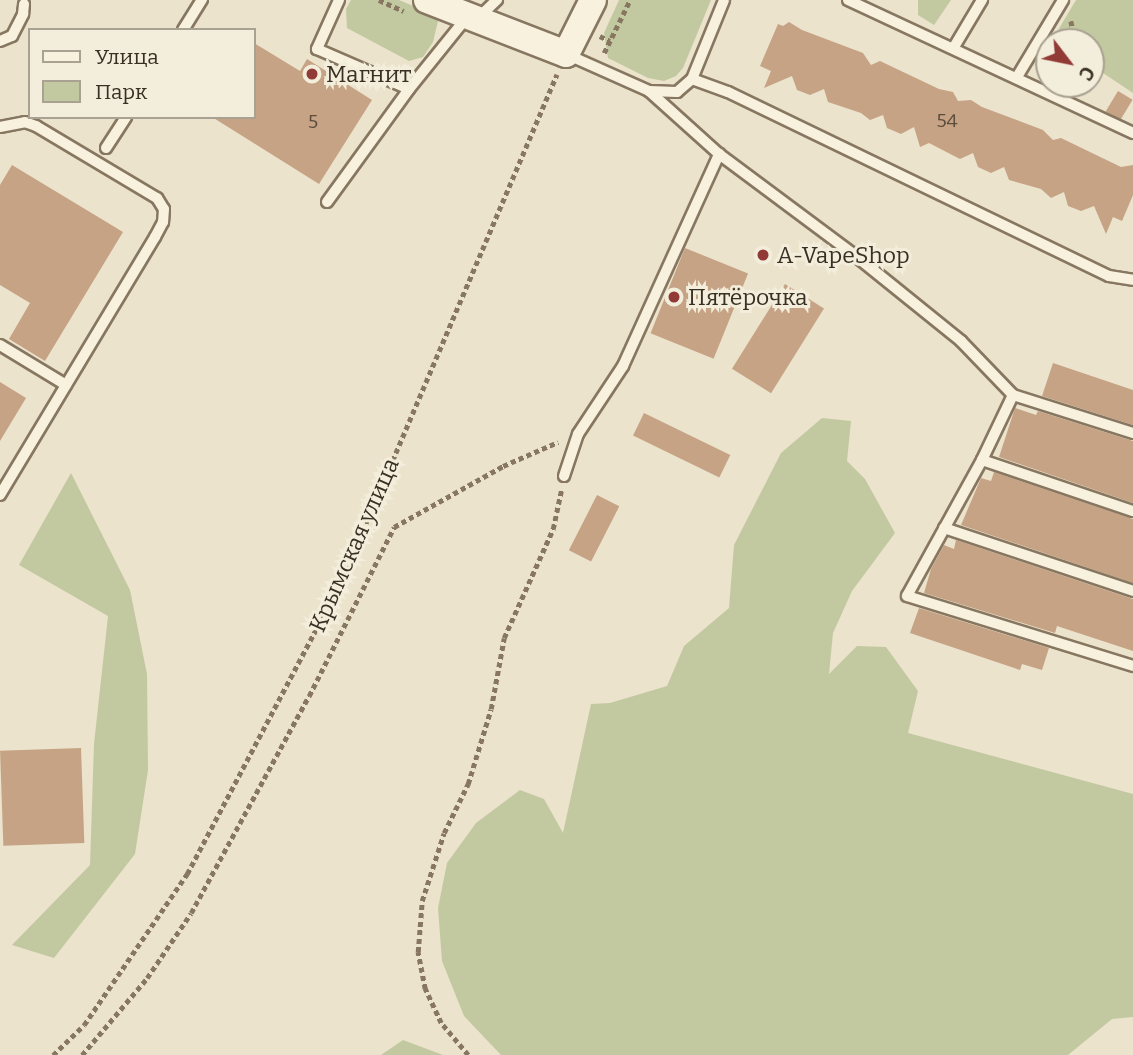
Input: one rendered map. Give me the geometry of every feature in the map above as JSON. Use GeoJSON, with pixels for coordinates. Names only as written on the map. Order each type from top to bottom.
{"type":"FeatureCollection","features":[{"type":"Feature","properties":{"kind":"street"},"geometry":{"type":"LineString","coordinates":[[427,0],[566,54],[593,0]]}},
{"type":"Feature","properties":{"kind":"lane"},"geometry":{"type":"LineString","coordinates":[[184,28],[202,0]]}},
{"type":"Feature","properties":{"kind":"lane"},"geometry":{"type":"LineString","coordinates":[[339,0],[317,49],[409,89]]}},
{"type":"Feature","properties":{"kind":"lane"},"geometry":{"type":"LineString","coordinates":[[327,202],[409,89],[471,19],[497,0]]}},
{"type":"Feature","properties":{"kind":"lane"},"geometry":{"type":"LineString","coordinates":[[649,91],[677,92],[692,79],[724,0]]}},
{"type":"Feature","properties":{"kind":"lane"},"geometry":{"type":"LineString","coordinates":[[848,0],[954,47],[1133,133]]}},
{"type":"Feature","properties":{"kind":"lane"},"geometry":{"type":"LineString","coordinates":[[954,47],[982,0]]}},
{"type":"Feature","properties":{"kind":"lane"},"geometry":{"type":"LineString","coordinates":[[1017,77],[1063,0]]}},
{"type":"Feature","properties":{"kind":"lane"},"geometry":{"type":"LineString","coordinates":[[0,41],[12,36],[23,14],[24,4]]}},
{"type":"Feature","properties":{"kind":"lane"},"geometry":{"type":"LineString","coordinates":[[566,54],[649,91],[719,154],[857,257],[961,341],[1013,395],[1133,433]]}},
{"type":"Feature","properties":{"kind":"lane"},"geometry":{"type":"LineString","coordinates":[[692,79],[728,92],[1109,276],[1133,280]]}},
{"type":"Feature","properties":{"kind":"lane"},"geometry":{"type":"LineString","coordinates":[[106,148],[125,119]]}},
{"type":"Feature","properties":{"kind":"lane"},"geometry":{"type":"LineString","coordinates":[[0,127],[25,122],[36,126],[157,198],[164,209],[163,222],[0,495]]}},
{"type":"Feature","properties":{"kind":"lane"},"geometry":{"type":"LineString","coordinates":[[564,476],[578,433],[623,366],[719,154]]}},
{"type":"Feature","properties":{"kind":"lane"},"geometry":{"type":"LineString","coordinates":[[0,345],[66,385]]}},
{"type":"Feature","properties":{"kind":"lane"},"geometry":{"type":"LineString","coordinates":[[1013,395],[982,460],[908,596],[1133,666]]}},
{"type":"Feature","properties":{"kind":"lane"},"geometry":{"type":"LineString","coordinates":[[982,460],[1133,511]]}},
{"type":"Feature","properties":{"kind":"lane"},"geometry":{"type":"LineString","coordinates":[[944,528],[1133,590]]}},
{"type":"Feature","properties":{"kind":"path"},"geometry":{"type":"LineString","coordinates":[[598,69],[629,0]]}},
{"type":"Feature","properties":{"kind":"path","name":"Крымская улица"},"geometry":{"type":"LineString","coordinates":[[53,1055],[84,1025],[187,874],[339,586],[566,54]]}},
{"type":"Feature","properties":{"kind":"path"},"geometry":{"type":"LineString","coordinates":[[82,1055],[147,978],[191,913],[309,696],[394,527],[503,466],[578,433]]}},
{"type":"Feature","properties":{"kind":"path"},"geometry":{"type":"LineString","coordinates":[[468,1055],[441,1023],[425,989],[418,951],[422,901],[444,833],[468,785],[491,709],[504,638],[553,529],[564,476]]}},
{"type":"Feature","properties":{"kind":"green space"},"geometry":{"type":"Polygon","coordinates":[[[351,0],[399,0],[439,17],[433,42],[423,57],[409,61],[347,28],[346,9],[351,0]]]}},
{"type":"Feature","properties":{"kind":"green space"},"geometry":{"type":"Polygon","coordinates":[[[619,0],[711,0],[683,68],[676,76],[664,81],[648,78],[608,58],[604,33],[619,0]]]}},
{"type":"Feature","properties":{"kind":"green space"},"geometry":{"type":"Polygon","coordinates":[[[918,0],[951,0],[934,25],[918,15],[918,0]]]}},
{"type":"Feature","properties":{"kind":"green space"},"geometry":{"type":"Polygon","coordinates":[[[1076,0],[1133,0],[1133,93],[1105,74],[1105,28],[1059,28],[1076,0]]]}},
{"type":"Feature","properties":{"kind":"green space"},"geometry":{"type":"Polygon","coordinates":[[[822,418],[851,421],[847,461],[865,479],[895,533],[852,591],[833,633],[829,674],[857,646],[886,647],[918,691],[908,733],[1133,794],[1133,1017],[1112,1019],[1068,1055],[501,1055],[464,1016],[442,961],[438,908],[447,863],[476,823],[520,790],[544,799],[563,833],[591,704],[610,703],[667,686],[684,646],[729,608],[734,545],[781,453],[822,418]]]}},
{"type":"Feature","properties":{"kind":"green space"},"geometry":{"type":"Polygon","coordinates":[[[71,473],[130,590],[147,674],[148,770],[135,854],[54,958],[12,945],[90,865],[94,744],[108,616],[19,565],[71,473]]]}},
{"type":"Feature","properties":{"kind":"green space"},"geometry":{"type":"Polygon","coordinates":[[[403,1040],[443,1055],[381,1055],[403,1040]]]}},
{"type":"Feature","properties":{"kind":"building"},"geometry":{"type":"Polygon","coordinates":[[[789,22],[802,30],[863,53],[871,65],[880,61],[939,89],[953,92],[958,101],[971,100],[982,107],[1043,130],[1053,140],[1061,138],[1121,167],[1133,165],[1133,195],[1122,221],[1113,217],[1106,234],[1094,206],[1081,211],[1068,206],[1064,192],[1051,198],[1041,189],[1009,180],[1004,167],[991,173],[978,167],[973,153],[960,159],[929,143],[920,147],[914,127],[901,134],[887,128],[883,115],[870,120],[861,113],[828,102],[824,89],[810,95],[797,90],[792,76],[764,88],[771,71],[760,66],[778,24],[783,26],[789,22]]]}},
{"type":"Feature","properties":{"kind":"building"},"geometry":{"type":"Polygon","coordinates":[[[256,44],[300,71],[307,59],[372,100],[319,184],[215,119],[256,119],[256,44]]]}},
{"type":"Feature","properties":{"kind":"building"},"geometry":{"type":"Polygon","coordinates":[[[1118,91],[1133,100],[1120,120],[1106,112],[1118,91]]]}},
{"type":"Feature","properties":{"kind":"building"},"geometry":{"type":"Polygon","coordinates":[[[12,165],[123,232],[45,361],[9,339],[30,303],[0,285],[0,185],[12,165]]]}},
{"type":"Feature","properties":{"kind":"building"},"geometry":{"type":"Polygon","coordinates":[[[685,248],[748,273],[714,359],[651,333],[685,248]]]}},
{"type":"Feature","properties":{"kind":"building"},"geometry":{"type":"Polygon","coordinates":[[[785,284],[824,308],[771,393],[732,369],[785,284]]]}},
{"type":"Feature","properties":{"kind":"building"},"geometry":{"type":"Polygon","coordinates":[[[1053,363],[1133,390],[1133,425],[1042,396],[1053,363]]]}},
{"type":"Feature","properties":{"kind":"building"},"geometry":{"type":"Polygon","coordinates":[[[0,382],[26,398],[0,441],[0,382]]]}},
{"type":"Feature","properties":{"kind":"building"},"geometry":{"type":"Polygon","coordinates":[[[1015,408],[1036,415],[1038,411],[1133,441],[1133,503],[999,457],[1015,408]]]}},
{"type":"Feature","properties":{"kind":"building"},"geometry":{"type":"Polygon","coordinates":[[[644,413],[730,455],[719,478],[633,435],[644,413]]]}},
{"type":"Feature","properties":{"kind":"building"},"geometry":{"type":"Polygon","coordinates":[[[994,472],[1133,519],[1133,583],[961,525],[981,478],[991,481],[994,472]]]}},
{"type":"Feature","properties":{"kind":"building"},"geometry":{"type":"Polygon","coordinates":[[[597,495],[619,506],[591,562],[569,550],[597,495]]]}},
{"type":"Feature","properties":{"kind":"building"},"geometry":{"type":"Polygon","coordinates":[[[956,540],[1133,599],[1133,651],[1057,626],[1055,633],[924,593],[931,569],[944,545],[954,549],[956,540]]]}},
{"type":"Feature","properties":{"kind":"building"},"geometry":{"type":"Polygon","coordinates":[[[919,608],[1049,648],[1042,670],[1022,664],[1020,670],[910,633],[919,608]]]}},
{"type":"Feature","properties":{"kind":"building"},"geometry":{"type":"Polygon","coordinates":[[[81,748],[84,843],[3,846],[0,751],[81,748]]]}},
{"type":"Feature","properties":{"kind":"place","name":"Магнит"},"geometry":{"type":"Point","coordinates":[312,74]}},
{"type":"Feature","properties":{"kind":"place","name":"A-VapeShop"},"geometry":{"type":"Point","coordinates":[763,255]}},
{"type":"Feature","properties":{"kind":"place","name":"Пятёрочка"},"geometry":{"type":"Point","coordinates":[674,297]}}]}
